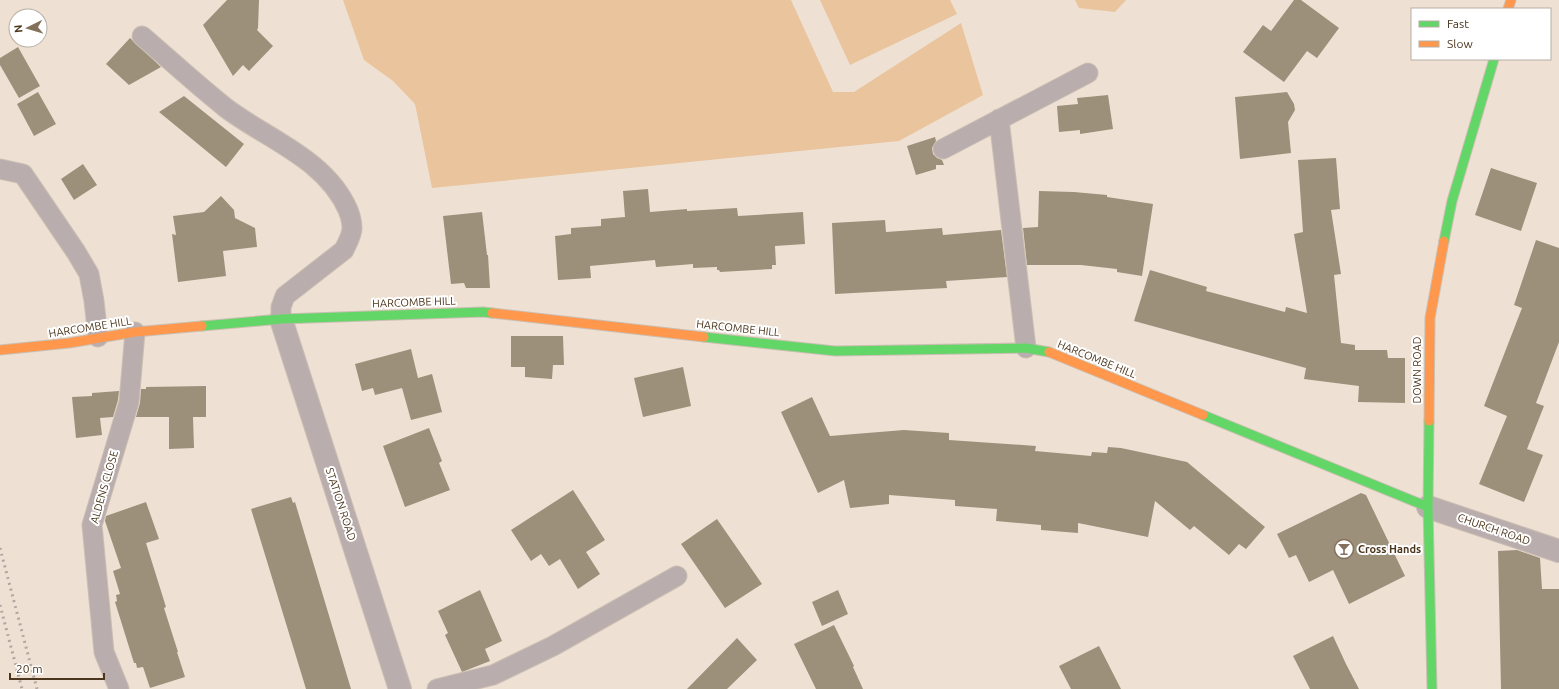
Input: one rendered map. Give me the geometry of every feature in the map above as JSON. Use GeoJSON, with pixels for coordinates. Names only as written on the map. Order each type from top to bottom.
{"type":"FeatureCollection","features":[{"type":"Feature","properties":{"kind":"street","name":"DOWN ROAD"},"geometry":{"type":"LineString","coordinates":[[1432,689],[1428,507],[1430,318],[1452,201],[1494,60]]}},
{"type":"Feature","properties":{"kind":"street","name":"HARCOMBE HILL"},"geometry":{"type":"LineString","coordinates":[[0,350],[18,349],[135,332],[281,318],[484,312],[835,351],[1026,348],[1054,353],[1428,507]]}},
{"type":"Feature","properties":{"kind":"street","name":"STATION ROAD"},"geometry":{"type":"LineString","coordinates":[[281,318],[400,689]]}},
{"type":"Feature","properties":{"kind":"street","name":"CHURCH ROAD"},"geometry":{"type":"LineString","coordinates":[[1428,507],[1559,552]]}},
{"type":"Feature","properties":{"kind":"lane"},"geometry":{"type":"LineString","coordinates":[[142,36],[226,108],[310,163],[334,186],[345,202],[351,216],[352,228],[349,240],[344,250],[285,296],[281,307],[281,318]]}},
{"type":"Feature","properties":{"kind":"lane"},"geometry":{"type":"LineString","coordinates":[[943,148],[1088,72]]}},
{"type":"Feature","properties":{"kind":"lane"},"geometry":{"type":"LineString","coordinates":[[999,119],[1026,348]]}},
{"type":"Feature","properties":{"kind":"lane"},"geometry":{"type":"LineString","coordinates":[[0,169],[23,174],[76,252],[89,274],[98,338]]}},
{"type":"Feature","properties":{"kind":"lane","name":"ALDENS CLOSE"},"geometry":{"type":"LineString","coordinates":[[119,689],[104,652],[92,525],[129,402],[135,332]]}},
{"type":"Feature","properties":{"kind":"lane"},"geometry":{"type":"LineString","coordinates":[[437,689],[493,675],[553,646],[677,576]]}},
{"type":"Feature","properties":{"kind":"shaded area"},"geometry":{"type":"Polygon","coordinates":[[[343,0],[791,0],[833,92],[854,92],[961,23],[983,95],[899,141],[432,188],[415,104],[393,81],[364,60],[343,0]]]}},
{"type":"Feature","properties":{"kind":"shaded area"},"geometry":{"type":"Polygon","coordinates":[[[820,0],[950,0],[957,14],[850,65],[820,0]]]}},
{"type":"Feature","properties":{"kind":"shaded area"},"geometry":{"type":"Polygon","coordinates":[[[1075,0],[1126,0],[1115,12],[1079,8],[1075,0]]]}},
{"type":"Feature","properties":{"kind":"building"},"geometry":{"type":"Polygon","coordinates":[[[227,0],[259,0],[257,30],[273,46],[249,71],[243,65],[233,76],[203,25],[227,0]]]}},
{"type":"Feature","properties":{"kind":"building"},"geometry":{"type":"Polygon","coordinates":[[[1294,0],[1301,0],[1339,28],[1317,58],[1307,51],[1284,82],[1243,52],[1263,25],[1271,31],[1294,0]]]}},
{"type":"Feature","properties":{"kind":"building"},"geometry":{"type":"Polygon","coordinates":[[[130,38],[161,67],[129,85],[106,64],[130,38]]]}},
{"type":"Feature","properties":{"kind":"building"},"geometry":{"type":"Polygon","coordinates":[[[19,48],[40,86],[19,98],[0,65],[0,58],[19,48]]]}},
{"type":"Feature","properties":{"kind":"building"},"geometry":{"type":"Polygon","coordinates":[[[38,92],[56,124],[34,136],[17,104],[38,92]]]}},
{"type":"Feature","properties":{"kind":"building"},"geometry":{"type":"Polygon","coordinates":[[[1287,92],[1294,104],[1295,110],[1288,122],[1291,153],[1240,159],[1235,97],[1287,92]]]}},
{"type":"Feature","properties":{"kind":"building"},"geometry":{"type":"Polygon","coordinates":[[[1108,95],[1113,129],[1080,134],[1080,130],[1059,132],[1057,106],[1078,104],[1077,98],[1108,95]]]}},
{"type":"Feature","properties":{"kind":"building"},"geometry":{"type":"Polygon","coordinates":[[[184,96],[244,144],[226,167],[159,112],[184,96]]]}},
{"type":"Feature","properties":{"kind":"building"},"geometry":{"type":"Polygon","coordinates":[[[935,137],[936,141],[932,148],[933,154],[942,160],[944,165],[936,165],[936,169],[916,175],[907,146],[935,137]]]}},
{"type":"Feature","properties":{"kind":"building"},"geometry":{"type":"Polygon","coordinates":[[[1336,158],[1340,209],[1331,210],[1341,274],[1334,275],[1341,343],[1355,345],[1355,350],[1387,350],[1388,358],[1405,358],[1405,403],[1358,402],[1359,386],[1304,379],[1306,368],[1134,321],[1150,270],[1207,287],[1206,291],[1285,312],[1286,307],[1307,313],[1294,234],[1303,232],[1298,160],[1336,158]]]}},
{"type":"Feature","properties":{"kind":"building"},"geometry":{"type":"Polygon","coordinates":[[[83,164],[97,185],[74,200],[61,179],[83,164]]]}},
{"type":"Feature","properties":{"kind":"building"},"geometry":{"type":"Polygon","coordinates":[[[1491,168],[1537,183],[1521,231],[1475,215],[1491,168]]]}},
{"type":"Feature","properties":{"kind":"building"},"geometry":{"type":"Polygon","coordinates":[[[648,189],[650,212],[687,209],[687,211],[737,208],[738,216],[803,212],[805,244],[775,246],[776,265],[772,265],[772,269],[720,272],[717,270],[717,267],[693,268],[693,264],[656,267],[655,260],[590,266],[591,278],[558,280],[555,236],[571,234],[571,228],[601,226],[601,219],[625,217],[623,191],[648,189]]]}},
{"type":"Feature","properties":{"kind":"building"},"geometry":{"type":"Polygon","coordinates":[[[1039,191],[1107,195],[1107,197],[1153,204],[1142,276],[1117,272],[1117,269],[1081,265],[1027,265],[1023,228],[1038,227],[1039,191]]]}},
{"type":"Feature","properties":{"kind":"building"},"geometry":{"type":"Polygon","coordinates":[[[221,196],[234,210],[235,218],[255,228],[257,247],[223,251],[226,276],[178,282],[172,234],[176,235],[173,216],[204,212],[221,196]]]}},
{"type":"Feature","properties":{"kind":"building"},"geometry":{"type":"Polygon","coordinates":[[[482,212],[488,255],[490,288],[466,288],[464,283],[451,284],[443,216],[482,212]]]}},
{"type":"Feature","properties":{"kind":"building"},"geometry":{"type":"Polygon","coordinates":[[[885,220],[886,232],[942,228],[943,235],[1001,230],[1007,277],[946,281],[947,288],[835,294],[832,223],[885,220]]]}},
{"type":"Feature","properties":{"kind":"building"},"geometry":{"type":"Polygon","coordinates":[[[1536,240],[1559,248],[1559,342],[1536,403],[1544,406],[1527,449],[1543,455],[1524,502],[1479,484],[1507,416],[1484,406],[1522,308],[1514,305],[1536,240]]]}},
{"type":"Feature","properties":{"kind":"building"},"geometry":{"type":"Polygon","coordinates":[[[511,336],[563,336],[564,365],[553,365],[552,379],[525,377],[525,367],[511,367],[511,336]]]}},
{"type":"Feature","properties":{"kind":"building"},"geometry":{"type":"Polygon","coordinates":[[[411,349],[418,378],[432,374],[442,412],[411,420],[402,388],[375,395],[373,388],[362,391],[355,364],[411,349]]]}},
{"type":"Feature","properties":{"kind":"building"},"geometry":{"type":"Polygon","coordinates":[[[683,367],[691,406],[643,417],[634,378],[683,367]]]}},
{"type":"Feature","properties":{"kind":"building"},"geometry":{"type":"Polygon","coordinates":[[[206,386],[206,417],[193,417],[194,448],[169,449],[169,417],[136,417],[140,403],[141,389],[146,389],[146,387],[206,386]]]}},
{"type":"Feature","properties":{"kind":"building"},"geometry":{"type":"Polygon","coordinates":[[[119,391],[113,417],[100,418],[102,435],[76,438],[72,397],[92,396],[92,393],[119,391]]]}},
{"type":"Feature","properties":{"kind":"building"},"geometry":{"type":"Polygon","coordinates":[[[812,397],[830,436],[904,430],[949,433],[949,440],[1036,446],[1035,451],[1091,456],[1092,452],[1107,453],[1108,447],[1121,448],[1187,462],[1265,527],[1246,549],[1239,544],[1229,555],[1194,526],[1190,530],[1155,501],[1148,537],[1078,523],[1078,533],[1041,530],[1041,525],[996,521],[997,509],[955,506],[955,500],[889,495],[889,504],[850,508],[844,480],[818,493],[781,412],[812,397]]]}},
{"type":"Feature","properties":{"kind":"building"},"geometry":{"type":"Polygon","coordinates":[[[429,428],[442,461],[439,463],[450,490],[405,507],[383,446],[429,428]]]}},
{"type":"Feature","properties":{"kind":"building"},"geometry":{"type":"Polygon","coordinates":[[[573,490],[605,540],[586,552],[600,574],[578,589],[560,559],[549,566],[541,554],[531,561],[511,530],[573,490]]]}},
{"type":"Feature","properties":{"kind":"building"},"geometry":{"type":"Polygon","coordinates":[[[1361,493],[1366,495],[1405,576],[1349,604],[1333,570],[1309,582],[1296,555],[1289,558],[1277,534],[1361,493]]]}},
{"type":"Feature","properties":{"kind":"building"},"geometry":{"type":"Polygon","coordinates":[[[291,497],[293,503],[295,502],[351,689],[306,689],[251,509],[291,497]]]}},
{"type":"Feature","properties":{"kind":"building"},"geometry":{"type":"Polygon","coordinates":[[[146,502],[159,539],[146,543],[166,607],[164,608],[185,677],[150,688],[143,667],[137,668],[136,663],[134,663],[115,602],[117,601],[116,595],[120,594],[113,571],[121,568],[105,521],[106,516],[146,502]]]}},
{"type":"Feature","properties":{"kind":"building"},"geometry":{"type":"Polygon","coordinates":[[[717,519],[762,584],[725,608],[681,544],[717,519]]]}},
{"type":"Feature","properties":{"kind":"building"},"geometry":{"type":"Polygon","coordinates":[[[1517,550],[1540,558],[1542,589],[1559,589],[1559,689],[1501,689],[1498,551],[1517,550]]]}},
{"type":"Feature","properties":{"kind":"building"},"geometry":{"type":"Polygon","coordinates":[[[480,590],[502,641],[485,649],[490,661],[462,672],[445,635],[448,633],[438,611],[480,590]]]}},
{"type":"Feature","properties":{"kind":"building"},"geometry":{"type":"Polygon","coordinates":[[[838,590],[848,614],[822,626],[812,602],[838,590]]]}},
{"type":"Feature","properties":{"kind":"building"},"geometry":{"type":"Polygon","coordinates":[[[834,625],[854,666],[853,667],[863,689],[816,689],[794,644],[834,625]]]}},
{"type":"Feature","properties":{"kind":"building"},"geometry":{"type":"Polygon","coordinates":[[[1333,636],[1359,689],[1310,689],[1293,656],[1333,636]]]}},
{"type":"Feature","properties":{"kind":"building"},"geometry":{"type":"Polygon","coordinates":[[[737,638],[757,660],[727,689],[687,689],[737,638]]]}},
{"type":"Feature","properties":{"kind":"building"},"geometry":{"type":"Polygon","coordinates":[[[1099,646],[1121,689],[1071,689],[1059,666],[1099,646]]]}},
{"type":"Feature","properties":{"kind":"railway"},"geometry":{"type":"LineString","coordinates":[[0,548],[37,689]]}},
{"type":"Feature","properties":{"kind":"railway"},"geometry":{"type":"LineString","coordinates":[[0,605],[22,689]]}},
{"type":"Feature","properties":{"kind":"traffic: fast"},"geometry":{"type":"LineString","coordinates":[[1444,241],[1452,201],[1494,60]]}},
{"type":"Feature","properties":{"kind":"traffic: fast"},"geometry":{"type":"LineString","coordinates":[[202,326],[281,319],[483,312],[492,313]]}},
{"type":"Feature","properties":{"kind":"traffic: fast"},"geometry":{"type":"LineString","coordinates":[[704,337],[835,351],[1026,348],[1049,352]]}},
{"type":"Feature","properties":{"kind":"traffic: fast"},"geometry":{"type":"LineString","coordinates":[[1203,415],[1428,507]]}},
{"type":"Feature","properties":{"kind":"traffic: fast"},"geometry":{"type":"LineString","coordinates":[[1429,421],[1428,507],[1432,689]]}},
{"type":"Feature","properties":{"kind":"traffic: slow"},"geometry":{"type":"LineString","coordinates":[[1508,8],[1511,0]]}},
{"type":"Feature","properties":{"kind":"traffic: slow"},"geometry":{"type":"LineString","coordinates":[[1429,421],[1430,318],[1444,241]]}},
{"type":"Feature","properties":{"kind":"traffic: slow"},"geometry":{"type":"LineString","coordinates":[[492,313],[704,337]]}},
{"type":"Feature","properties":{"kind":"traffic: slow"},"geometry":{"type":"LineString","coordinates":[[0,350],[69,343],[135,332],[202,326]]}},
{"type":"Feature","properties":{"kind":"traffic: slow"},"geometry":{"type":"LineString","coordinates":[[1049,352],[1203,415]]}},
{"type":"Feature","properties":{"kind":"place","name":"Cross Hands"},"geometry":{"type":"Point","coordinates":[1344,549]}}]}
